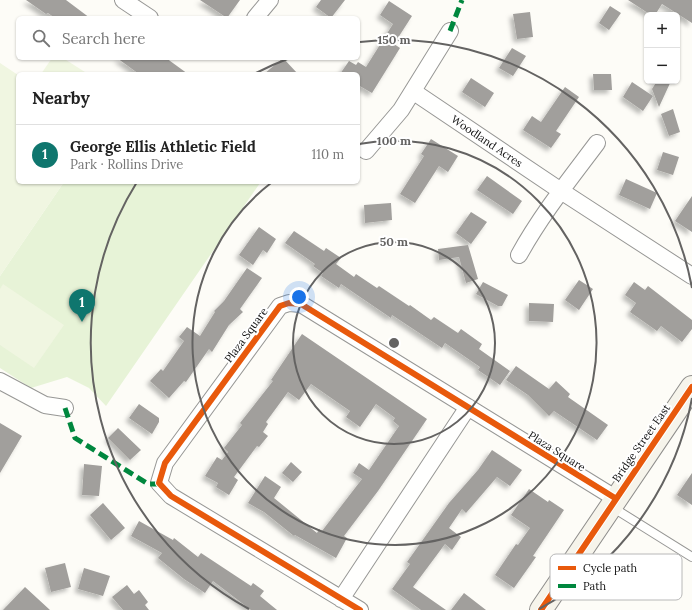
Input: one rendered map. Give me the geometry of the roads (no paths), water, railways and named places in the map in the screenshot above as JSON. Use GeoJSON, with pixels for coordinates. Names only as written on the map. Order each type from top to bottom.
{"type":"FeatureCollection","features":[{"type":"Feature","properties":{"kind":"street"},"geometry":{"type":"LineString","coordinates":[[123,0],[147,16]]}},
{"type":"Feature","properties":{"kind":"street"},"geometry":{"type":"LineString","coordinates":[[257,16],[270,0]]}},
{"type":"Feature","properties":{"kind":"street"},"geometry":{"type":"LineString","coordinates":[[366,151],[401,110],[414,92],[450,31]]}},
{"type":"Feature","properties":{"kind":"street","name":"Woodland Acres"},"geometry":{"type":"LineString","coordinates":[[414,92],[561,191],[692,276]]}},
{"type":"Feature","properties":{"kind":"street"},"geometry":{"type":"LineString","coordinates":[[519,255],[530,235],[597,143]]}},
{"type":"Feature","properties":{"kind":"street","name":"Plaza Square"},"geometry":{"type":"LineString","coordinates":[[360,610],[171,496],[160,483],[164,463],[280,306],[290,303],[301,304],[468,407],[612,502]]}},
{"type":"Feature","properties":{"kind":"street"},"geometry":{"type":"LineString","coordinates":[[0,381],[45,405],[65,408]]}},
{"type":"Feature","properties":{"kind":"street","name":"Bridge Street East"},"geometry":{"type":"LineString","coordinates":[[578,554],[692,387]]}},
{"type":"Feature","properties":{"kind":"street"},"geometry":{"type":"LineString","coordinates":[[341,599],[468,407]]}},
{"type":"Feature","properties":{"kind":"street","name":"Bridge Street East"},"geometry":{"type":"LineString","coordinates":[[541,610],[550,596]]}},
{"type":"Feature","properties":{"kind":"lane"},"geometry":{"type":"LineString","coordinates":[[612,502],[692,557]]}},
{"type":"Feature","properties":{"kind":"place","name":"George Ellis Athletic Field"},"geometry":{"type":"Point","coordinates":[82,322]}}]}
